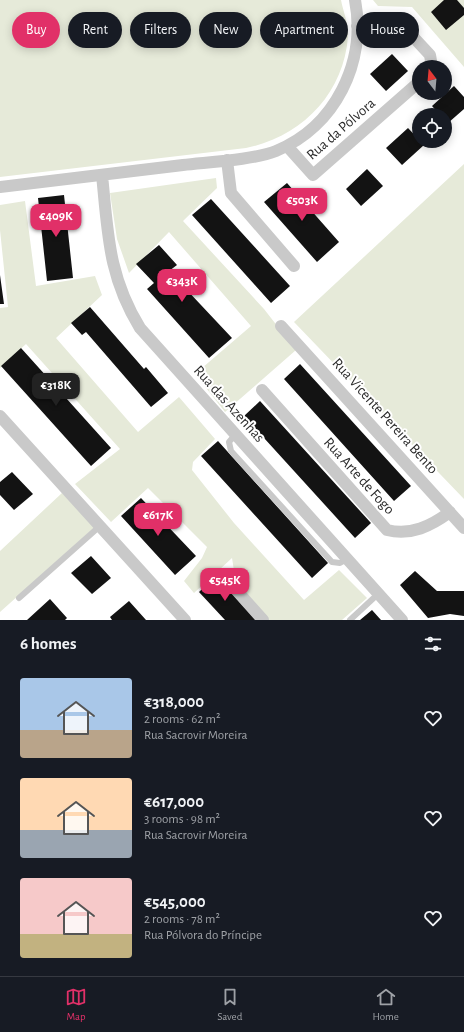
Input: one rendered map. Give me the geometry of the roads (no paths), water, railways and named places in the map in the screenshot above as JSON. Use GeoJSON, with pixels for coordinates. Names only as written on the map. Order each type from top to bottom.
{"type":"FeatureCollection","features":[{"type":"Feature","properties":{"kind":"street"},"geometry":{"type":"LineString","coordinates":[[355,0],[356,12]]}},
{"type":"Feature","properties":{"kind":"street"},"geometry":{"type":"LineString","coordinates":[[419,43],[430,55],[431,60]]}},
{"type":"Feature","properties":{"kind":"street"},"geometry":{"type":"LineString","coordinates":[[0,187],[227,160],[265,154],[287,146],[315,126],[338,99],[349,75],[356,47]]}},
{"type":"Feature","properties":{"kind":"street","name":"Rua da Pólvora"},"geometry":{"type":"LineString","coordinates":[[287,146],[313,175],[412,88]]}},
{"type":"Feature","properties":{"kind":"street"},"geometry":{"type":"LineString","coordinates":[[227,160],[231,193],[294,266]]}},
{"type":"Feature","properties":{"kind":"street","name":"Rua das Azenhas"},"geometry":{"type":"LineString","coordinates":[[102,175],[110,254],[114,272],[133,316],[148,339],[402,620]]}},
{"type":"Feature","properties":{"kind":"street","name":"Rua Vicente Pereira Bento"},"geometry":{"type":"LineString","coordinates":[[281,326],[464,528]]}},
{"type":"Feature","properties":{"kind":"street","name":"Rua Arte de Fogo"},"geometry":{"type":"LineString","coordinates":[[262,390],[387,530],[400,532],[417,530],[435,523],[450,512]]}},
{"type":"Feature","properties":{"kind":"street"},"geometry":{"type":"LineString","coordinates":[[0,416],[183,619]]}},
{"type":"Feature","properties":{"kind":"street"},"geometry":{"type":"LineString","coordinates":[[222,574],[263,620]]}},
{"type":"Feature","properties":{"kind":"lane"},"geometry":{"type":"LineString","coordinates":[[19,598],[100,526]]}},
{"type":"Feature","properties":{"kind":"lane"},"geometry":{"type":"LineString","coordinates":[[350,620],[378,594]]}}]}
